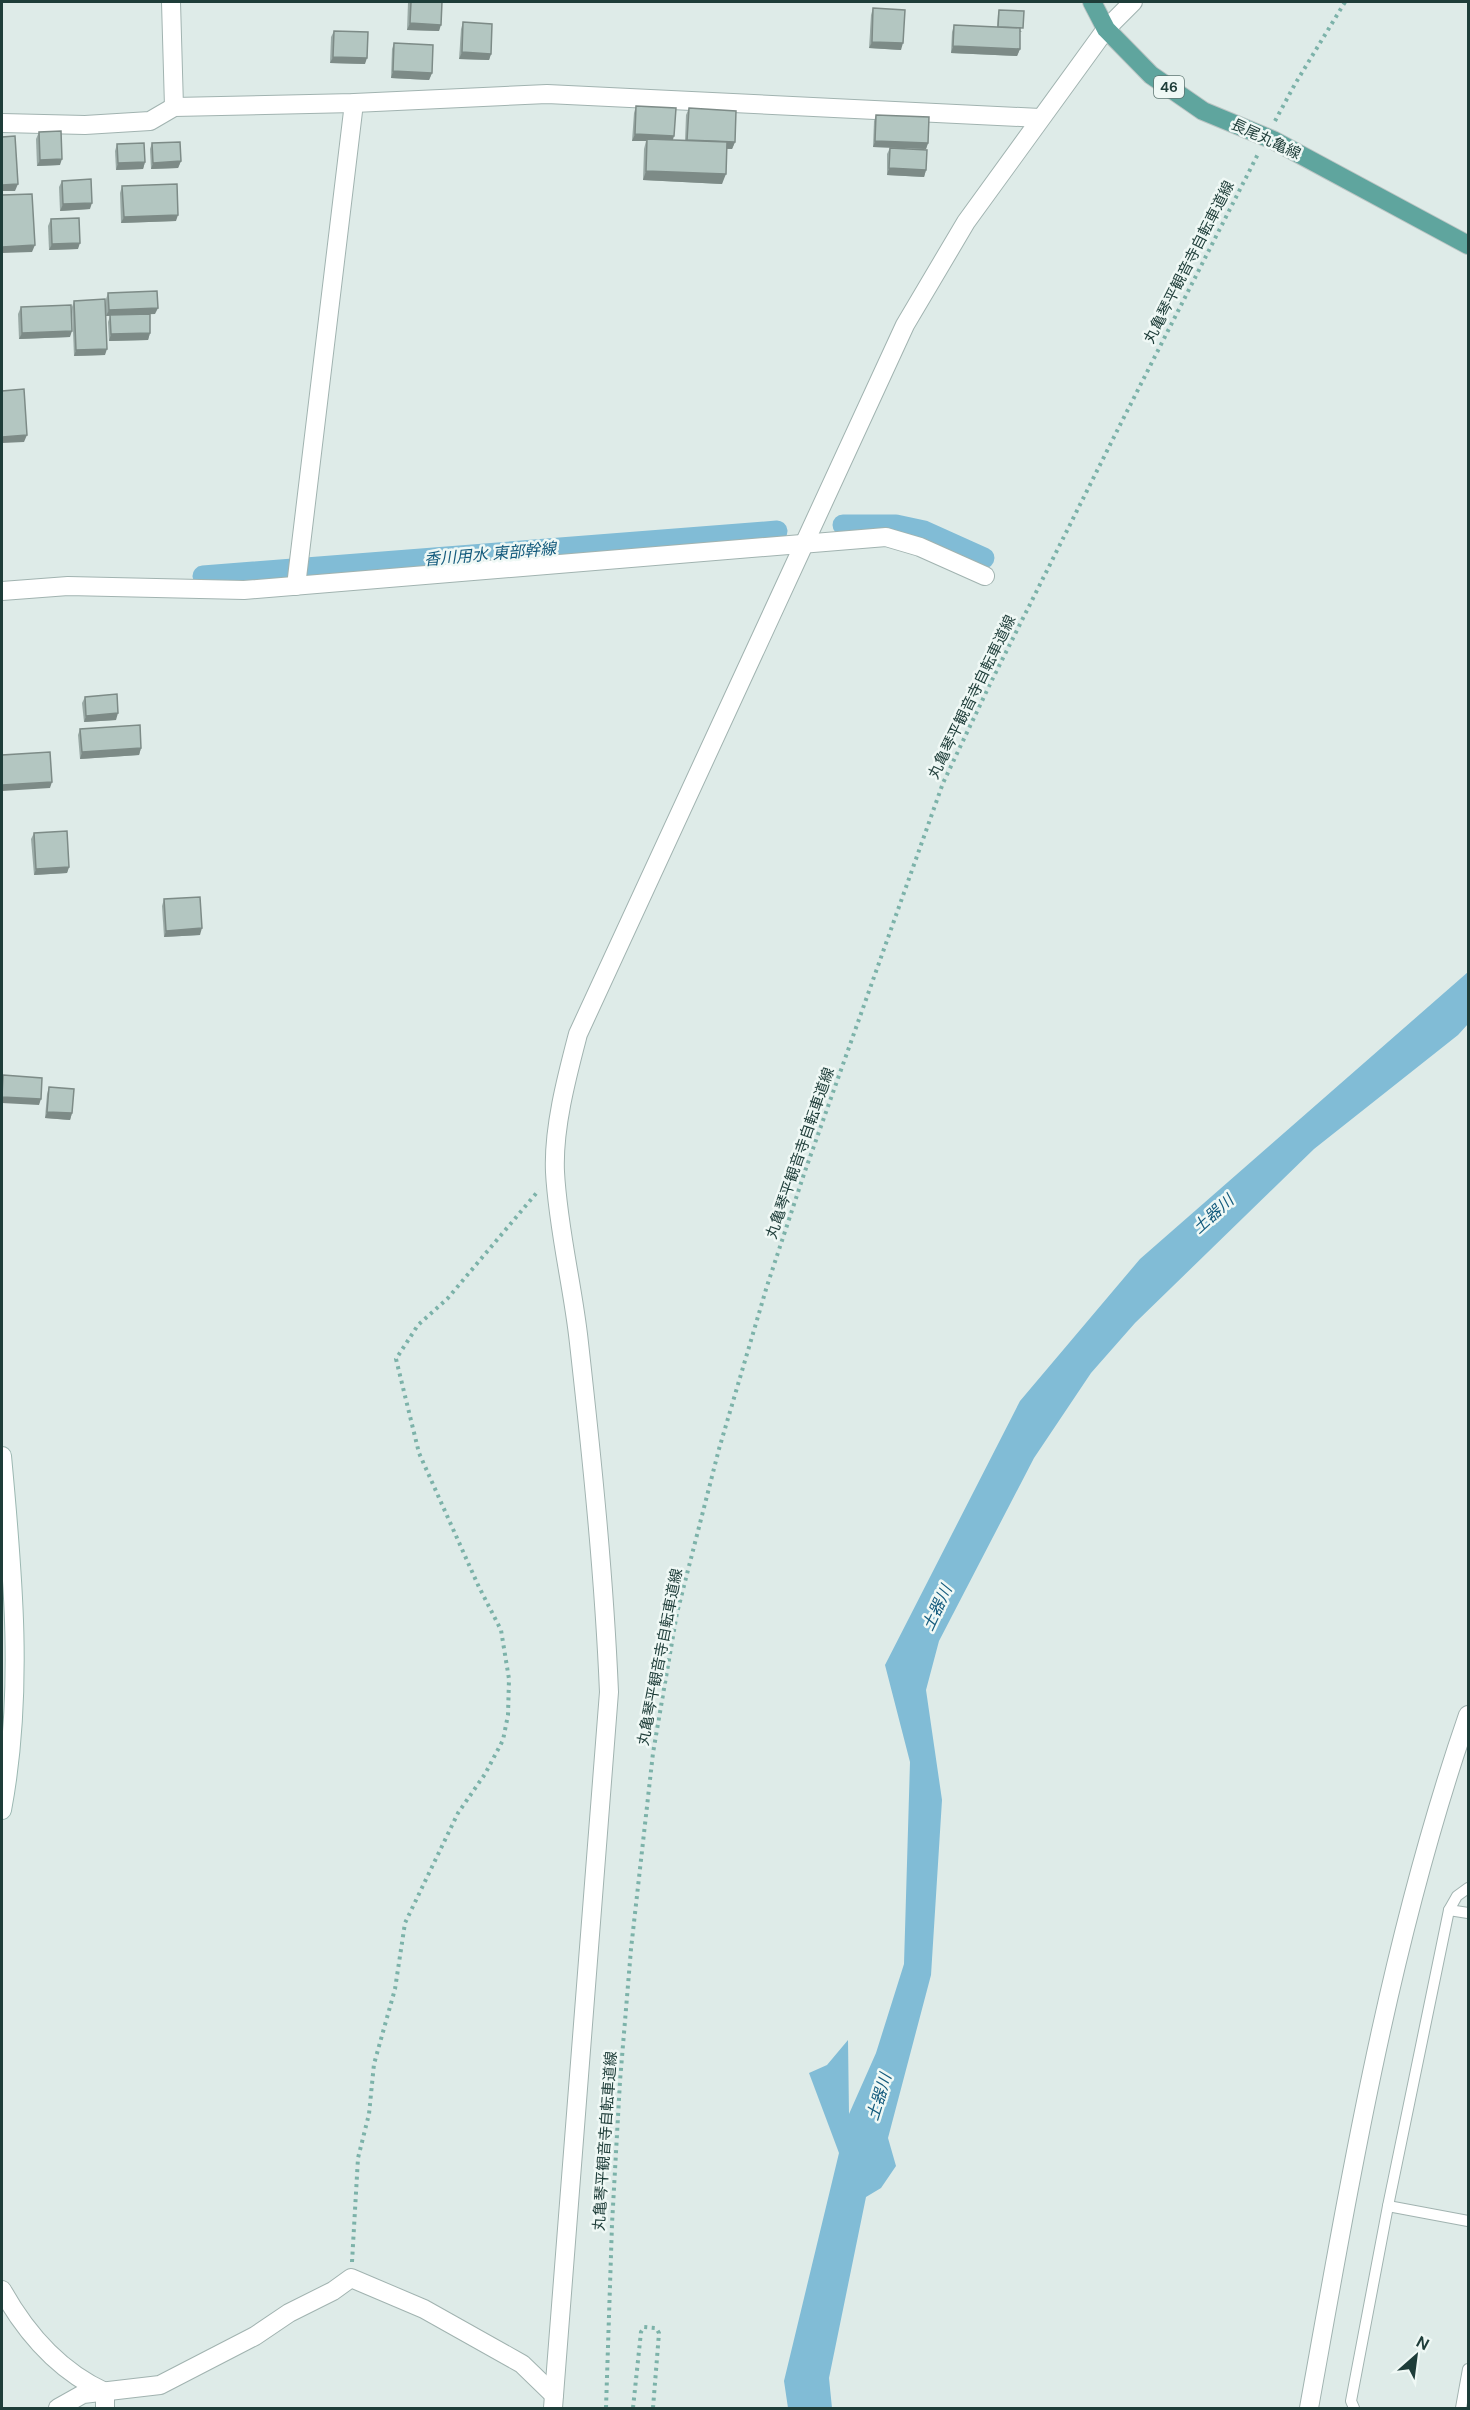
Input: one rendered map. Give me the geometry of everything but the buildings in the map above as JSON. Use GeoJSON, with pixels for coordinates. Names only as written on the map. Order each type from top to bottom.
{"type":"FeatureCollection","features":[{"type":"Feature","properties":{"kind":"main road","name":"長尾丸亀線"},"geometry":{"type":"LineString","coordinates":[[1092,2],[1106,29],[1151,75],[1203,111],[1270,139],[1468,245]]}},
{"type":"Feature","properties":{"kind":"street"},"geometry":{"type":"LineString","coordinates":[[171,2],[174,106]]}},
{"type":"Feature","properties":{"kind":"street"},"geometry":{"type":"LineString","coordinates":[[553,2402],[609,1692],[604,1587],[579,1340],[564,1249],[555,1171],[561,1101],[578,1034],[905,325],[966,222],[1106,29],[1133,2]]}},
{"type":"Feature","properties":{"kind":"street"},"geometry":{"type":"LineString","coordinates":[[2,123],[85,125],[150,121],[174,106],[354,103],[547,94],[1040,118]]}},
{"type":"Feature","properties":{"kind":"street"},"geometry":{"type":"LineString","coordinates":[[296,586],[354,103]]}},
{"type":"Feature","properties":{"kind":"street"},"geometry":{"type":"LineString","coordinates":[[2,591],[68,586],[244,590],[886,537],[920,547],[985,576]]}},
{"type":"Feature","properties":{"kind":"street"},"geometry":{"type":"LineString","coordinates":[[2,1456],[16,1657],[2,1810]]}},
{"type":"Feature","properties":{"kind":"street"},"geometry":{"type":"LineString","coordinates":[[1309,2409],[1371,2070],[1403,1932],[1468,1715]]}},
{"type":"Feature","properties":{"kind":"street"},"geometry":{"type":"LineString","coordinates":[[58,2409],[83,2394],[105,2400],[160,2385],[255,2336],[289,2313],[333,2291],[351,2278],[424,2309],[522,2364],[553,2402]]}},
{"type":"Feature","properties":{"kind":"street"},"geometry":{"type":"LineString","coordinates":[[2,2290],[32,2333],[54,2359],[105,2400]]}},
{"type":"Feature","properties":{"kind":"lane"},"geometry":{"type":"LineString","coordinates":[[1354,2409],[1351,2401],[1388,2206],[1449,1910],[1457,1896],[1468,1887]]}},
{"type":"Feature","properties":{"kind":"lane"},"geometry":{"type":"LineString","coordinates":[[1449,1910],[1468,1913]]}},
{"type":"Feature","properties":{"kind":"lane"},"geometry":{"type":"LineString","coordinates":[[1388,2206],[1468,2221]]}},
{"type":"Feature","properties":{"kind":"lane"},"geometry":{"type":"LineString","coordinates":[[1461,2409],[1468,2369]]}},
{"type":"Feature","properties":{"kind":"path","name":"丸亀琴平観音寺自転車道線"},"geometry":{"type":"LineString","coordinates":[[606,2409],[612,2224],[620,2081],[631,1949],[653,1753],[677,1613],[719,1449],[767,1286],[804,1174],[944,783],[991,682],[1107,449],[1270,139],[1295,84],[1345,2]]}},
{"type":"Feature","properties":{"kind":"path"},"geometry":{"type":"LineString","coordinates":[[351,2278],[358,2158],[369,2114],[374,2064],[395,1989],[405,1923],[458,1813],[485,1774],[503,1740],[508,1715],[510,1679],[501,1630],[473,1575],[419,1453],[396,1359],[418,1325],[448,1298],[555,1171]]}},
{"type":"Feature","properties":{"kind":"path"},"geometry":{"type":"LineString","coordinates":[[633,2409],[641,2332],[644,2327],[650,2326],[656,2328],[659,2333],[653,2409]]}},
{"type":"Feature","properties":{"kind":"water","name":"土器川"},"geometry":{"type":"Polygon","coordinates":[[[1468,972],[1468,1024],[1458,1035],[1314,1149],[1135,1323],[1091,1373],[1034,1458],[939,1641],[926,1690],[942,1800],[931,1975],[888,2138],[896,2166],[881,2188],[866,2197],[829,2378],[832,2408],[788,2408],[784,2381],[839,2153],[809,2073],[827,2065],[848,2040],[849,2114],[876,2053],[904,1964],[910,1762],[885,1665],[1020,1401],[1140,1259],[1468,972]]]}},
{"type":"Feature","properties":{"kind":"waterway","name":"香川用水 東部幹線"},"geometry":{"type":"LineString","coordinates":[[843,525],[896,525],[924,531],[984,558]]}},
{"type":"Feature","properties":{"kind":"waterway","name":"香川用水 東部幹線"},"geometry":{"type":"LineString","coordinates":[[203,576],[777,531]]}}]}
